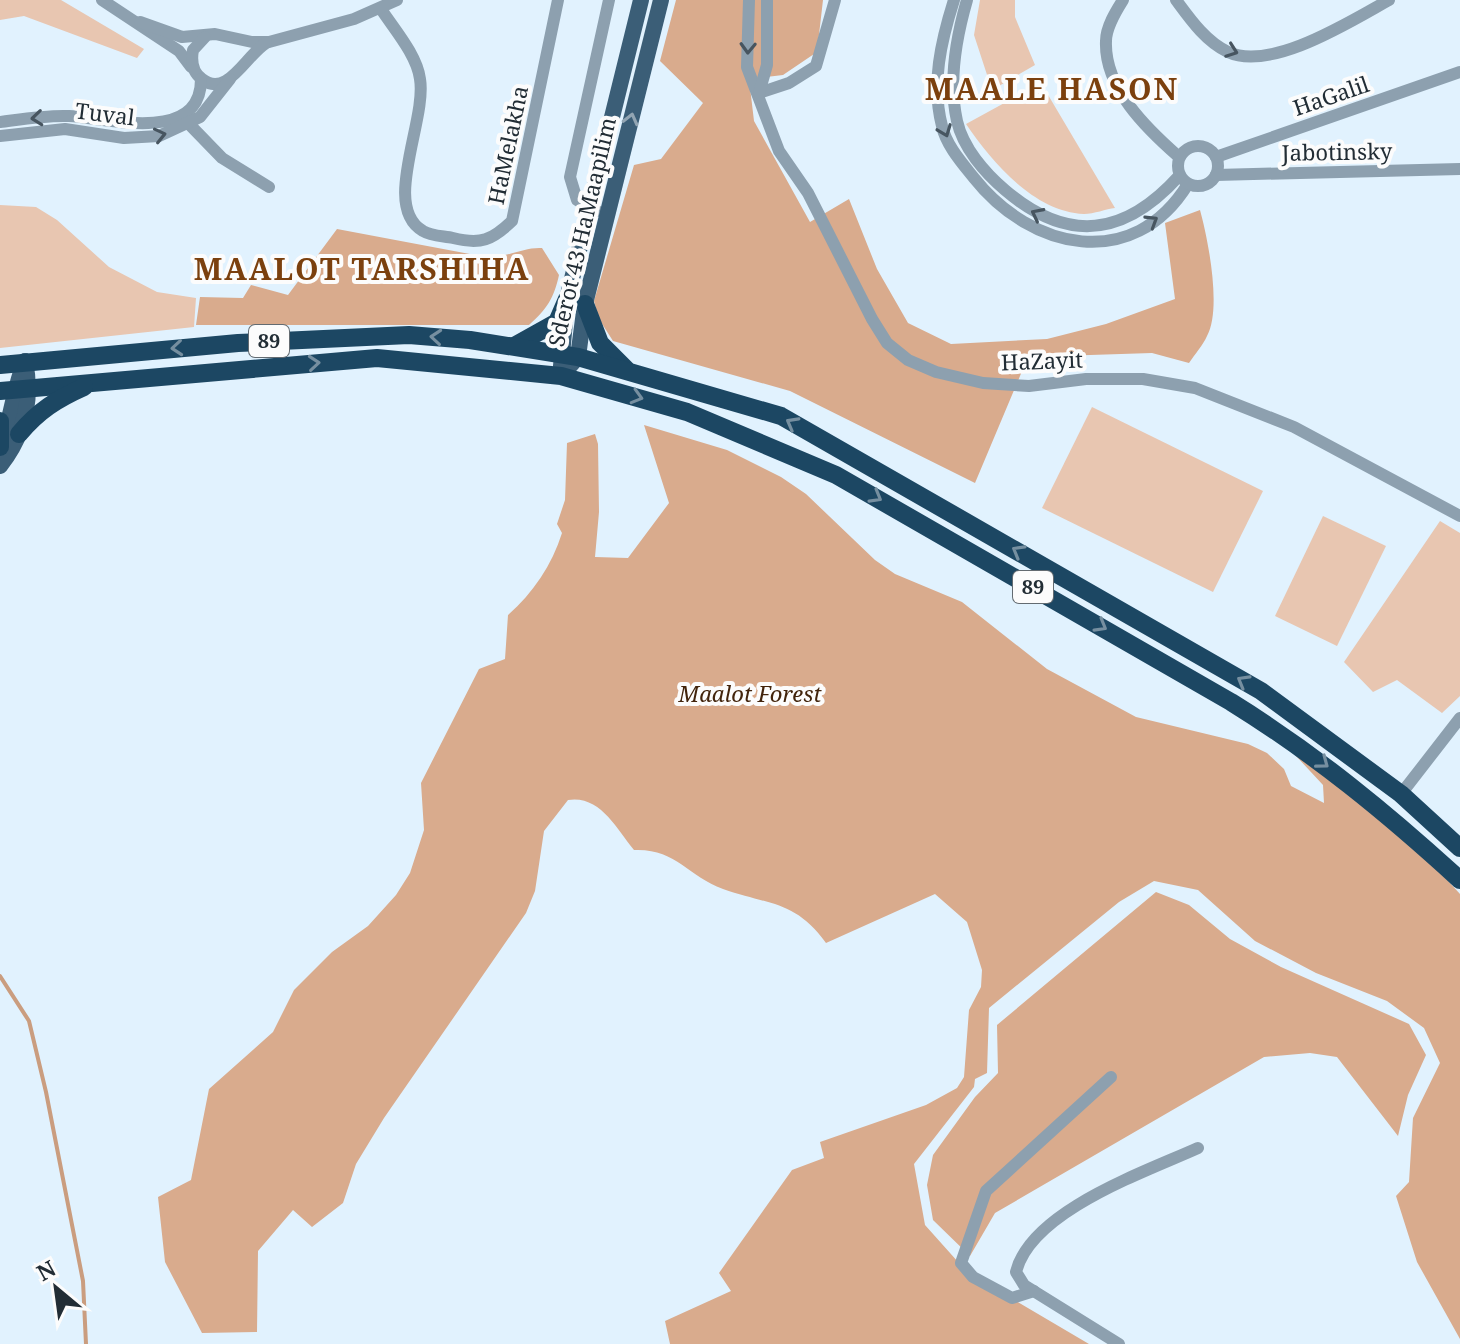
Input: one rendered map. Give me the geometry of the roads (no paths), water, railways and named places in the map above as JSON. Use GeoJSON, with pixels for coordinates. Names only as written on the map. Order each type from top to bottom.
{"type":"FeatureCollection","features":[{"type":"Feature","properties":{"kind":"highway"},"geometry":{"type":"LineString","coordinates":[[514,346],[557,322],[576,302],[600,343],[632,373]]}},
{"type":"Feature","properties":{"kind":"highway","name":"89"},"geometry":{"type":"LineString","coordinates":[[0,365],[238,343],[409,335],[570,355],[781,416],[1261,691],[1401,794],[1460,848]]}},
{"type":"Feature","properties":{"kind":"highway","name":"89"},"geometry":{"type":"LineString","coordinates":[[15,389],[377,358],[561,376],[687,412],[836,475],[1291,739],[1375,802],[1460,880]]}},
{"type":"Feature","properties":{"kind":"highway"},"geometry":{"type":"LineString","coordinates":[[19,434],[35,415],[55,400],[97,381]]}},
{"type":"Feature","properties":{"kind":"highway"},"geometry":{"type":"LineString","coordinates":[[0,421],[0,448]]}},
{"type":"Feature","properties":{"kind":"main road","name":"Sderot 43 HaMaapilim"},"geometry":{"type":"LineString","coordinates":[[561,376],[570,355],[589,209],[641,0]]}},
{"type":"Feature","properties":{"kind":"main road","name":"Sderot 43 HaMaapilim"},"geometry":{"type":"LineString","coordinates":[[576,302],[608,214],[661,0]]}},
{"type":"Feature","properties":{"kind":"main road"},"geometry":{"type":"LineString","coordinates":[[0,448],[25,361]]}},
{"type":"Feature","properties":{"kind":"main road"},"geometry":{"type":"LineString","coordinates":[[0,466],[19,434],[15,389]]}},
{"type":"Feature","properties":{"kind":"street"},"geometry":{"type":"LineString","coordinates":[[102,0],[140,22],[179,51],[198,76],[216,84],[230,79],[247,56],[269,42],[381,9],[397,0]]}},
{"type":"Feature","properties":{"kind":"street","name":"HaMelakha"},"geometry":{"type":"LineString","coordinates":[[381,9],[420,76],[422,108],[403,195],[407,217],[423,232],[472,243],[493,240],[512,221],[558,0]]}},
{"type":"Feature","properties":{"kind":"street"},"geometry":{"type":"LineString","coordinates":[[608,214],[589,209],[573,194],[570,177],[609,0]]}},
{"type":"Feature","properties":{"kind":"street","name":"HaZayit"},"geometry":{"type":"LineString","coordinates":[[749,0],[747,67],[779,151],[814,205],[872,319],[887,343],[908,360],[936,372],[983,383],[1029,386],[1086,379],[1143,379],[1195,388],[1294,427],[1460,516]]}},
{"type":"Feature","properties":{"kind":"street"},"geometry":{"type":"LineString","coordinates":[[759,93],[767,65],[767,0]]}},
{"type":"Feature","properties":{"kind":"street"},"geometry":{"type":"LineString","coordinates":[[759,93],[789,83],[816,66],[835,0]]}},
{"type":"Feature","properties":{"kind":"street"},"geometry":{"type":"LineString","coordinates":[[954,0],[940,53],[936,88],[942,129],[960,162],[1008,212],[1047,235],[1087,244],[1118,240],[1163,215],[1184,180],[1179,157],[1142,121],[1123,96],[1112,68],[1106,41],[1123,0]]}},
{"type":"Feature","properties":{"kind":"street"},"geometry":{"type":"LineString","coordinates":[[967,0],[955,55],[957,123],[989,177],[1025,208],[1054,222],[1084,228],[1117,223],[1184,180],[1206,184],[1216,175],[1216,157],[1207,148],[1195,146],[1179,157]]}},
{"type":"Feature","properties":{"kind":"street"},"geometry":{"type":"LineString","coordinates":[[1176,0],[1209,39],[1230,53],[1262,58],[1335,30],[1389,0]]}},
{"type":"Feature","properties":{"kind":"street"},"geometry":{"type":"LineString","coordinates":[[140,22],[182,37],[208,35],[269,42]]}},
{"type":"Feature","properties":{"kind":"street"},"geometry":{"type":"LineString","coordinates":[[198,76],[193,50],[208,35]]}},
{"type":"Feature","properties":{"kind":"street"},"geometry":{"type":"LineString","coordinates":[[230,37],[241,54],[240,68]]}},
{"type":"Feature","properties":{"kind":"street","name":"HaGalil"},"geometry":{"type":"LineString","coordinates":[[1216,157],[1460,72]]}},
{"type":"Feature","properties":{"kind":"street","name":"Tuval"},"geometry":{"type":"LineString","coordinates":[[0,122],[65,116],[125,124],[156,123],[190,107],[199,97],[198,76]]}},
{"type":"Feature","properties":{"kind":"street","name":"Tuval"},"geometry":{"type":"LineString","coordinates":[[0,136],[65,129],[142,139],[166,134],[189,124],[230,79]]}},
{"type":"Feature","properties":{"kind":"street"},"geometry":{"type":"LineString","coordinates":[[189,124],[222,158],[269,187]]}},
{"type":"Feature","properties":{"kind":"street","name":"Jabotinsky"},"geometry":{"type":"LineString","coordinates":[[1216,175],[1460,169]]}},
{"type":"Feature","properties":{"kind":"street"},"geometry":{"type":"LineString","coordinates":[[1401,794],[1460,718]]}},
{"type":"Feature","properties":{"kind":"street"},"geometry":{"type":"LineString","coordinates":[[1034,1291],[1012,1298],[973,1277],[961,1263],[986,1191],[1111,1077]]}},
{"type":"Feature","properties":{"kind":"street"},"geometry":{"type":"LineString","coordinates":[[1119,1344],[1024,1285],[1016,1272],[1020,1256],[1037,1236],[1113,1185],[1198,1148]]}},
{"type":"Feature","properties":{"kind":"waterway"},"geometry":{"type":"LineString","coordinates":[[0,976],[29,1021],[46,1092],[83,1281],[86,1344]]}},
{"type":"Feature","properties":{"kind":"district","name":"MAALE HASON"},"geometry":{"type":"Point","coordinates":[1052,90]}},
{"type":"Feature","properties":{"kind":"district","name":"MAALOT TARSHIHA"},"geometry":{"type":"Point","coordinates":[362,270]}},
{"type":"Feature","properties":{"kind":"park label","name":"Maalot Forest"},"geometry":{"type":"Point","coordinates":[750,694]}}]}
